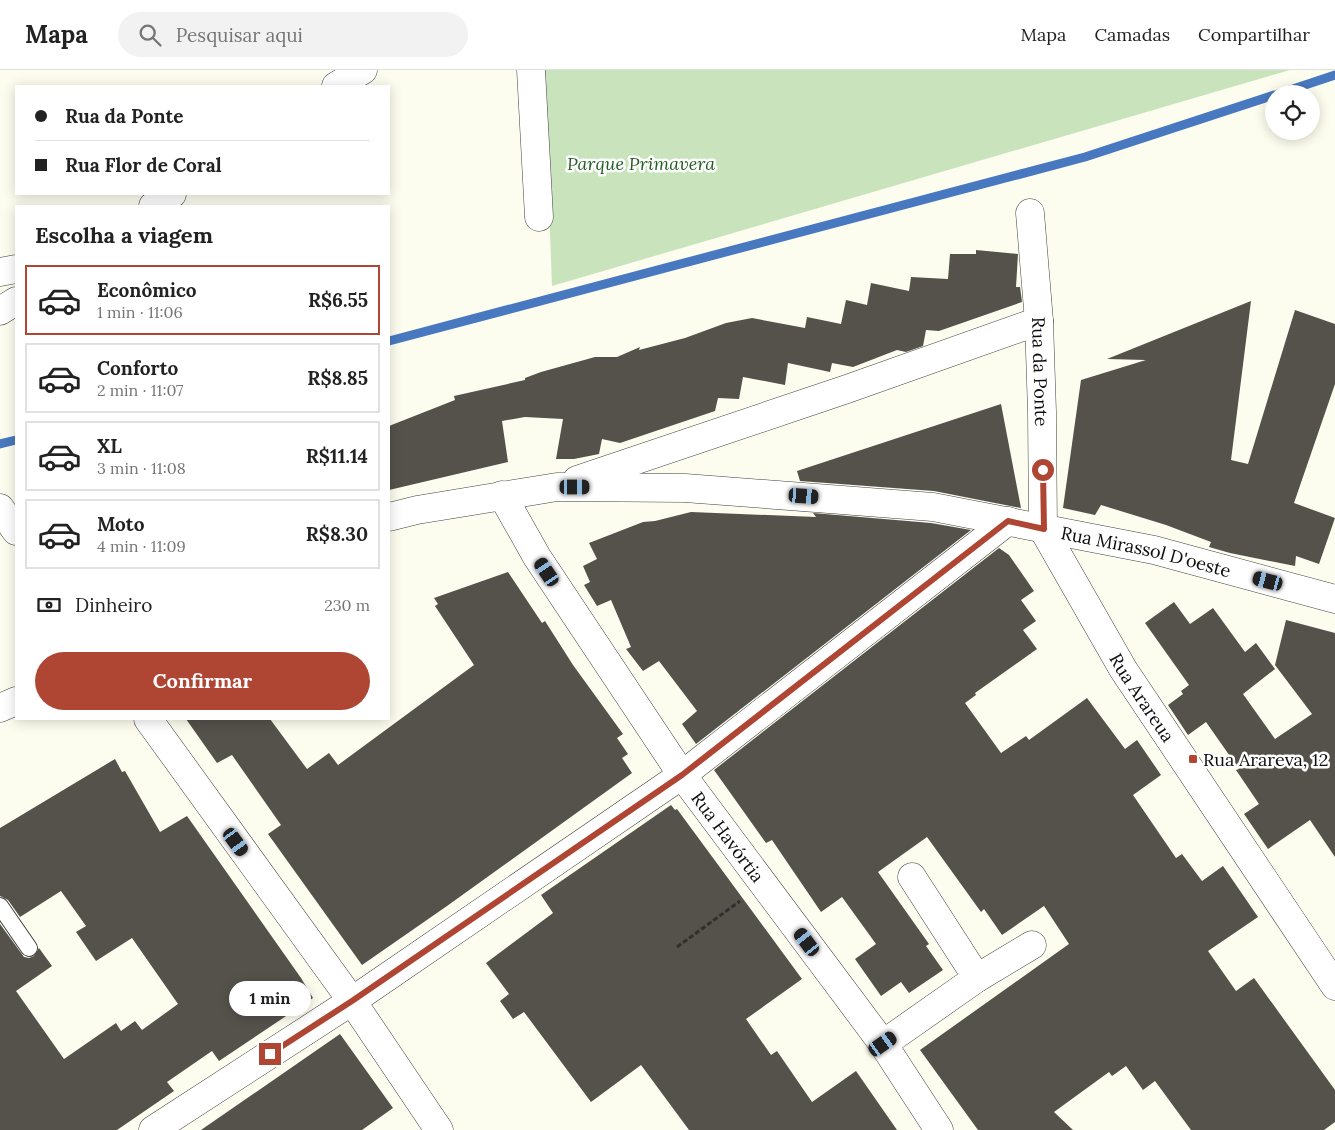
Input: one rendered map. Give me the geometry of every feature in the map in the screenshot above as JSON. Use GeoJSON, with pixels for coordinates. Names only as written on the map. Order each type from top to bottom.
{"type":"FeatureCollection","features":[{"type":"Feature","properties":{"kind":"street"},"geometry":{"type":"LineString","coordinates":[[338,85],[363,70]]}},
{"type":"Feature","properties":{"kind":"street"},"geometry":{"type":"LineString","coordinates":[[531,70],[538,217]]}},
{"type":"Feature","properties":{"kind":"street"},"geometry":{"type":"LineString","coordinates":[[155,205],[170,195]]}},
{"type":"Feature","properties":{"kind":"street","name":"Rua da Ponte"},"geometry":{"type":"LineString","coordinates":[[1030,213],[1039,321],[1044,529]]}},
{"type":"Feature","properties":{"kind":"street"},"geometry":{"type":"LineString","coordinates":[[0,272],[15,269]]}},
{"type":"Feature","properties":{"kind":"street"},"geometry":{"type":"LineString","coordinates":[[0,311],[15,302]]}},
{"type":"Feature","properties":{"kind":"street"},"geometry":{"type":"LineString","coordinates":[[557,487],[856,386],[1039,321]]}},
{"type":"Feature","properties":{"kind":"street","name":"Rua Mirassol D'oeste"},"geometry":{"type":"LineString","coordinates":[[390,517],[417,510],[557,487],[685,488],[933,507],[1154,550],[1335,599]]}},
{"type":"Feature","properties":{"kind":"street","name":"Rua Havórtia"},"geometry":{"type":"LineString","coordinates":[[502,495],[537,557],[682,775],[883,1044],[939,1130]]}},
{"type":"Feature","properties":{"kind":"street"},"geometry":{"type":"LineString","coordinates":[[0,508],[15,530]]}},
{"type":"Feature","properties":{"kind":"street"},"geometry":{"type":"LineString","coordinates":[[153,1130],[352,1001],[682,775],[1008,521]]}},
{"type":"Feature","properties":{"kind":"street","name":"Rua Arareua"},"geometry":{"type":"LineString","coordinates":[[1044,529],[1123,670],[1335,986]]}},
{"type":"Feature","properties":{"kind":"street"},"geometry":{"type":"LineString","coordinates":[[0,708],[15,701]]}},
{"type":"Feature","properties":{"kind":"street"},"geometry":{"type":"LineString","coordinates":[[149,720],[352,1001],[439,1130]]}},
{"type":"Feature","properties":{"kind":"street"},"geometry":{"type":"LineString","coordinates":[[912,877],[977,978]]}},
{"type":"Feature","properties":{"kind":"street"},"geometry":{"type":"LineString","coordinates":[[883,1044],[977,978],[1032,946]]}},
{"type":"Feature","properties":{"kind":"lane"},"geometry":{"type":"LineString","coordinates":[[0,906],[29,948]]}},
{"type":"Feature","properties":{"kind":"path"},"geometry":{"type":"LineString","coordinates":[[677,946],[763,884]]}},
{"type":"Feature","properties":{"kind":"green space","name":"Parque Primavera"},"geometry":{"type":"Polygon","coordinates":[[[544,70],[1290,70],[552,286],[544,70]]]}},
{"type":"Feature","properties":{"kind":"building"},"geometry":{"type":"Polygon","coordinates":[[[976,250],[1018,254],[1016,287],[1020,287],[1022,302],[939,331],[926,330],[923,346],[906,352],[897,350],[853,367],[832,363],[830,372],[788,363],[785,385],[743,377],[739,399],[718,398],[715,411],[620,443],[602,439],[599,454],[574,459],[556,459],[563,419],[525,417],[502,421],[508,462],[390,490],[390,426],[455,400],[454,396],[525,380],[525,378],[541,372],[595,357],[617,357],[640,347],[639,350],[685,338],[726,323],[752,318],[805,328],[807,317],[841,324],[846,300],[867,305],[871,283],[909,291],[911,277],[948,279],[950,254],[976,254],[976,250]]]}},
{"type":"Feature","properties":{"kind":"building"},"geometry":{"type":"Polygon","coordinates":[[[1251,301],[1231,460],[1248,464],[1295,310],[1335,324],[1335,384],[1294,503],[1335,518],[1319,564],[1296,556],[1295,566],[1230,553],[1209,547],[1211,542],[1166,525],[1101,505],[1095,515],[1063,508],[1081,380],[1146,360],[1107,359],[1251,301]]]}},
{"type":"Feature","properties":{"kind":"building"},"geometry":{"type":"Polygon","coordinates":[[[1001,404],[1021,508],[934,491],[800,481],[797,471],[1001,404]]]}},
{"type":"Feature","properties":{"kind":"building"},"geometry":{"type":"Polygon","coordinates":[[[691,512],[816,517],[813,513],[931,523],[971,530],[696,744],[682,724],[697,711],[659,661],[643,671],[626,649],[631,647],[611,600],[597,606],[584,585],[590,582],[583,566],[597,559],[589,543],[643,522],[691,512]]]}},
{"type":"Feature","properties":{"kind":"building"},"geometry":{"type":"Polygon","coordinates":[[[999,548],[1009,555],[1034,591],[1021,600],[1036,621],[1023,630],[1037,649],[975,693],[976,695],[965,703],[1001,753],[1026,736],[1029,740],[1087,698],[1125,749],[1137,740],[1161,775],[1133,795],[1176,858],[1182,854],[1202,881],[1223,866],[1258,917],[1208,951],[1236,991],[1254,978],[1335,1090],[1335,1122],[1324,1130],[1191,1130],[1155,1081],[1143,1090],[1126,1066],[1112,1076],[1109,1072],[1054,1112],[1073,1130],[978,1130],[920,1050],[1069,944],[1044,906],[1002,935],[984,909],[981,912],[927,837],[878,872],[929,944],[926,946],[943,970],[909,993],[901,982],[881,996],[855,959],[876,944],[842,897],[821,912],[772,840],[766,843],[714,770],[999,548]]]}},
{"type":"Feature","properties":{"kind":"building"},"geometry":{"type":"Polygon","coordinates":[[[508,572],[542,623],[545,621],[573,665],[623,734],[617,738],[628,754],[622,758],[632,773],[362,965],[268,834],[281,825],[232,755],[217,763],[187,720],[271,720],[307,769],[329,753],[338,765],[474,665],[435,606],[438,604],[434,598],[508,572]]]}},
{"type":"Feature","properties":{"kind":"building"},"geometry":{"type":"Polygon","coordinates":[[[1174,602],[1190,624],[1213,608],[1245,652],[1256,643],[1275,669],[1243,694],[1275,739],[1312,714],[1275,665],[1286,620],[1335,633],[1335,857],[1310,820],[1268,849],[1244,814],[1259,804],[1236,770],[1239,769],[1206,722],[1188,735],[1168,705],[1183,694],[1181,691],[1189,685],[1145,623],[1174,602]]]}},
{"type":"Feature","properties":{"kind":"building"},"geometry":{"type":"Polygon","coordinates":[[[115,759],[122,772],[125,771],[160,832],[187,816],[301,978],[313,998],[219,1061],[212,1051],[167,1082],[174,1091],[117,1130],[0,1130],[0,924],[24,957],[34,956],[39,948],[52,966],[16,991],[64,1059],[116,1023],[121,1031],[135,1021],[142,1030],[178,1004],[132,938],[96,961],[76,932],[86,926],[61,891],[20,917],[8,900],[0,896],[0,828],[115,759]]]}},
{"type":"Feature","properties":{"kind":"building"},"geometry":{"type":"Polygon","coordinates":[[[671,805],[675,810],[677,809],[802,979],[746,1019],[771,1055],[777,1051],[812,1102],[856,1071],[897,1130],[689,1130],[641,1065],[591,1102],[524,1012],[513,1019],[500,1001],[509,994],[486,963],[553,913],[541,895],[671,805]]]}},
{"type":"Feature","properties":{"kind":"building"},"geometry":{"type":"Polygon","coordinates":[[[340,1034],[393,1108],[362,1130],[201,1130],[340,1034]]]}},
{"type":"Feature","properties":{"kind":"waterway"},"geometry":{"type":"LineString","coordinates":[[1305,85],[1335,75]]}},
{"type":"Feature","properties":{"kind":"waterway"},"geometry":{"type":"LineString","coordinates":[[390,341],[1085,157],[1265,98]]}},
{"type":"Feature","properties":{"kind":"waterway"},"geometry":{"type":"LineString","coordinates":[[0,444],[15,440]]}},
{"type":"Feature","properties":{"kind":"place","name":"Rua Arareva, 12"},"geometry":{"type":"Point","coordinates":[1193,759]}},
{"type":"Feature","properties":{"kind":"route"},"geometry":{"type":"LineString","coordinates":[[270,1054],[352,1001],[682,775],[1008,521],[1044,529],[1043,470]]}}]}
